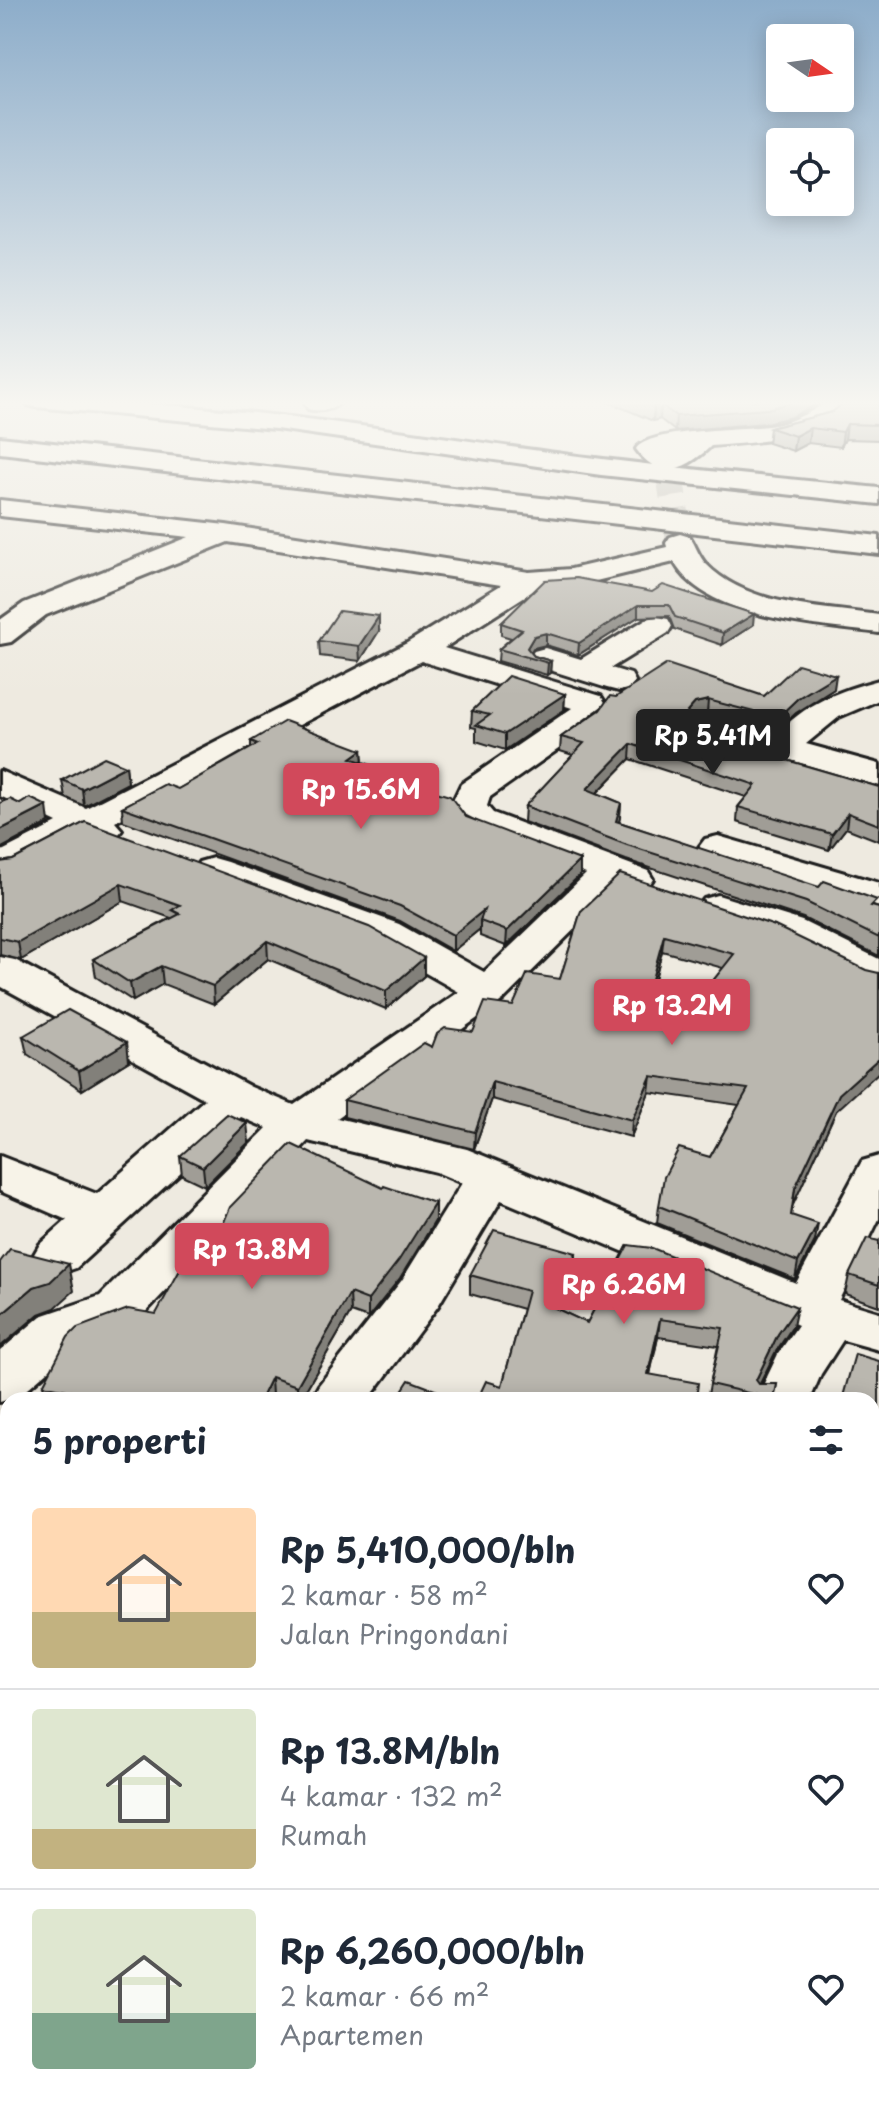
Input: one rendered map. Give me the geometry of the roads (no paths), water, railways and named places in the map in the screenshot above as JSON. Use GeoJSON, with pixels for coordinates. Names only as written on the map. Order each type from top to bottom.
{"type":"FeatureCollection","features":[{"type":"Feature","properties":{"kind":"main road"},"geometry":{"type":"LineString","coordinates":[[468,498],[879,545]]}},
{"type":"Feature","properties":{"kind":"main road"},"geometry":{"type":"LineString","coordinates":[[702,498],[879,518]]}},
{"type":"Feature","properties":{"kind":"main road"},"geometry":{"type":"LineString","coordinates":[[3,503],[226,533],[529,581],[571,578],[680,547],[718,591]]}},
{"type":"Feature","properties":{"kind":"main road"},"geometry":{"type":"LineString","coordinates":[[0,635],[35,609],[226,533]]}},
{"type":"Feature","properties":{"kind":"main road"},"geometry":{"type":"LineString","coordinates":[[609,569],[718,591],[764,605],[879,624]]}},
{"type":"Feature","properties":{"kind":"main road"},"geometry":{"type":"LineString","coordinates":[[0,867],[418,650],[529,581]]}},
{"type":"Feature","properties":{"kind":"main road"},"geometry":{"type":"LineString","coordinates":[[586,670],[657,626]]}},
{"type":"Feature","properties":{"kind":"main road"},"geometry":{"type":"LineString","coordinates":[[451,629],[619,681]]}},
{"type":"Feature","properties":{"kind":"main road"},"geometry":{"type":"LineString","coordinates":[[418,650],[589,703],[591,707],[585,715],[474,792],[468,807],[480,821],[611,871],[788,930],[840,953],[879,975]]}},
{"type":"Feature","properties":{"kind":"main road"},"geometry":{"type":"LineString","coordinates":[[785,747],[797,732],[823,712],[879,690]]}},
{"type":"Feature","properties":{"kind":"main road"},"geometry":{"type":"LineString","coordinates":[[706,727],[879,775]]}},
{"type":"Feature","properties":{"kind":"main road"},"geometry":{"type":"LineString","coordinates":[[0,782],[85,823],[142,844]]}},
{"type":"Feature","properties":{"kind":"main road"},"geometry":{"type":"LineString","coordinates":[[718,847],[879,895]]}},
{"type":"Feature","properties":{"kind":"main road"},"geometry":{"type":"LineString","coordinates":[[185,859],[385,933],[488,991]]}},
{"type":"Feature","properties":{"kind":"main road"},"geometry":{"type":"LineString","coordinates":[[0,1382],[60,1330],[118,1309],[298,1124],[488,991],[611,871]]}},
{"type":"Feature","properties":{"kind":"main road"},"geometry":{"type":"LineString","coordinates":[[0,969],[235,1097],[298,1124],[450,1160],[755,1288],[840,1318]]}},
{"type":"Feature","properties":{"kind":"main road"},"geometry":{"type":"LineString","coordinates":[[58,1256],[235,1097]]}},
{"type":"Feature","properties":{"kind":"main road"},"geometry":{"type":"LineString","coordinates":[[0,1172],[101,1215]]}},
{"type":"Feature","properties":{"kind":"main road"},"geometry":{"type":"LineString","coordinates":[[786,1392],[797,1368],[840,1318],[879,1172]]}},
{"type":"Feature","properties":{"kind":"main road"},"geometry":{"type":"LineString","coordinates":[[344,1392],[420,1293],[491,1176]]}},
{"type":"Feature","properties":{"kind":"tunnel"},"geometry":{"type":"LineString","coordinates":[[673,498],[680,543]]}}]}
